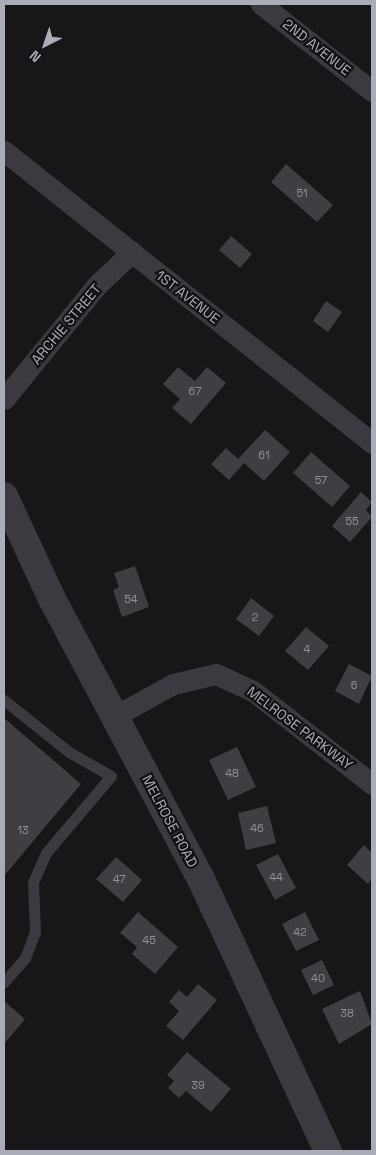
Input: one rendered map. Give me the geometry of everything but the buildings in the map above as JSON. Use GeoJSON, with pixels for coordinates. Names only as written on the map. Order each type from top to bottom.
{"type":"FeatureCollection","features":[{"type":"Feature","properties":{"kind":"street","name":"2ND AVENUE"},"geometry":{"type":"LineString","coordinates":[[261,4],[372,90]]}},
{"type":"Feature","properties":{"kind":"street","name":"1ST AVENUE"},"geometry":{"type":"LineString","coordinates":[[4,151],[372,443]]}},
{"type":"Feature","properties":{"kind":"street","name":"ARCHIE STREET"},"geometry":{"type":"LineString","coordinates":[[4,399],[90,293],[132,252]]}},
{"type":"Feature","properties":{"kind":"street","name":"MELROSE ROAD"},"geometry":{"type":"LineString","coordinates":[[4,496],[51,597],[115,716],[239,957],[328,1151]]}},
{"type":"Feature","properties":{"kind":"street","name":"MELROSE PARKWAY"},"geometry":{"type":"LineString","coordinates":[[115,716],[173,684],[216,674],[253,691],[372,784]]}},
{"type":"Feature","properties":{"kind":"lane"},"geometry":{"type":"LineString","coordinates":[[4,700],[69,752],[111,776],[46,852],[33,882],[36,932],[25,958],[4,982]]}}]}
